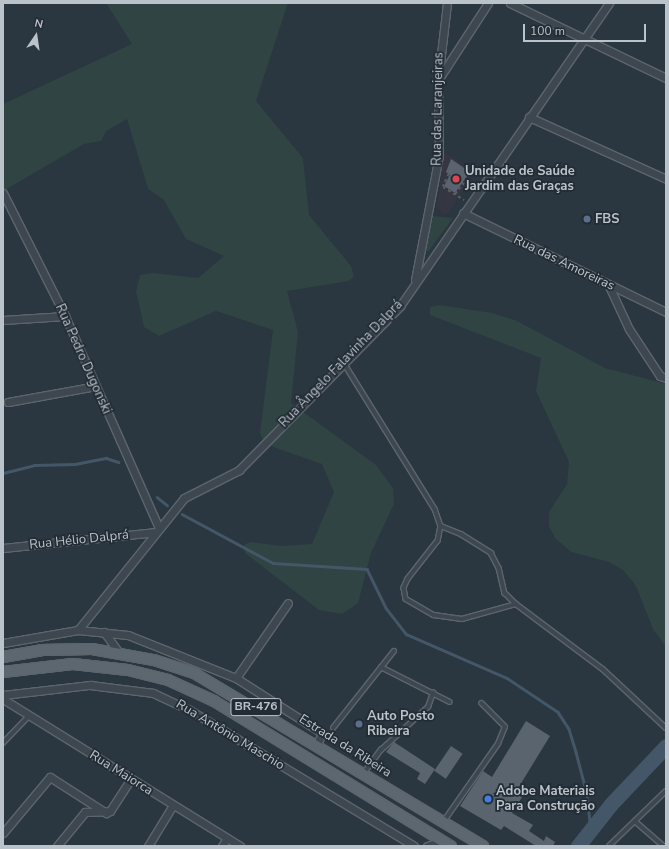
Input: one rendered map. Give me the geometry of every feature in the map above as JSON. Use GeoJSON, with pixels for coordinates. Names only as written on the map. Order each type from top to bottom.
{"type":"FeatureCollection","features":[{"type":"Feature","properties":{"kind":"main road","name":"Estrada da Ribeira"},"geometry":{"type":"LineString","coordinates":[[3,657],[70,649],[119,653],[194,673],[317,744],[482,846]]}},
{"type":"Feature","properties":{"kind":"main road","name":"BR-476"},"geometry":{"type":"LineString","coordinates":[[3,672],[73,664],[128,670],[168,680],[214,701],[447,843]]}},
{"type":"Feature","properties":{"kind":"street","name":"Rua das Laranjeiras"},"geometry":{"type":"LineString","coordinates":[[414,285],[432,208],[439,155],[438,80],[447,3]]}},
{"type":"Feature","properties":{"kind":"street"},"geometry":{"type":"LineString","coordinates":[[438,80],[488,3]]}},
{"type":"Feature","properties":{"kind":"street"},"geometry":{"type":"LineString","coordinates":[[510,3],[666,78]]}},
{"type":"Feature","properties":{"kind":"street","name":"Rua Ângelo Falavinha Dalprá"},"geometry":{"type":"LineString","coordinates":[[78,630],[158,530],[190,494],[239,470],[344,362],[389,319],[609,3]]}},
{"type":"Feature","properties":{"kind":"street"},"geometry":{"type":"LineString","coordinates":[[529,117],[666,179]]}},
{"type":"Feature","properties":{"kind":"street","name":"Rua Pedro Dugonski"},"geometry":{"type":"LineString","coordinates":[[3,193],[65,316],[158,530]]}},
{"type":"Feature","properties":{"kind":"street","name":"Rua das Amoreiras"},"geometry":{"type":"LineString","coordinates":[[463,213],[609,286],[666,312]]}},
{"type":"Feature","properties":{"kind":"street"},"geometry":{"type":"LineString","coordinates":[[609,286],[629,329],[660,376],[666,378]]}},
{"type":"Feature","properties":{"kind":"street"},"geometry":{"type":"LineString","coordinates":[[3,320],[65,316]]}},
{"type":"Feature","properties":{"kind":"street"},"geometry":{"type":"LineString","coordinates":[[8,402],[96,386]]}},
{"type":"Feature","properties":{"kind":"street","name":"Rua Hélio Dalprá"},"geometry":{"type":"LineString","coordinates":[[3,548],[158,530]]}},
{"type":"Feature","properties":{"kind":"street"},"geometry":{"type":"LineString","coordinates":[[236,678],[288,603]]}},
{"type":"Feature","properties":{"kind":"street"},"geometry":{"type":"LineString","coordinates":[[3,642],[78,630],[128,635],[236,678],[322,733],[317,744]]}},
{"type":"Feature","properties":{"kind":"street"},"geometry":{"type":"LineString","coordinates":[[104,632],[119,653]]}},
{"type":"Feature","properties":{"kind":"street","name":"Rua Antônio Maschio"},"geometry":{"type":"LineString","coordinates":[[3,695],[90,685],[153,694],[188,709],[414,846]]}},
{"type":"Feature","properties":{"kind":"street","name":"Rua Maiorca"},"geometry":{"type":"LineString","coordinates":[[3,699],[240,846]]}},
{"type":"Feature","properties":{"kind":"street"},"geometry":{"type":"LineString","coordinates":[[3,833],[50,777],[106,813]]}},
{"type":"Feature","properties":{"kind":"street"},"geometry":{"type":"LineString","coordinates":[[106,813],[131,779]]}},
{"type":"Feature","properties":{"kind":"street"},"geometry":{"type":"LineString","coordinates":[[148,846],[173,805]]}},
{"type":"Feature","properties":{"kind":"street"},"geometry":{"type":"LineString","coordinates":[[59,845],[86,812],[106,813]]}},
{"type":"Feature","properties":{"kind":"street"},"geometry":{"type":"LineString","coordinates":[[222,846],[227,838]]}},
{"type":"Feature","properties":{"kind":"street"},"geometry":{"type":"LineString","coordinates":[[427,846],[447,843]]}},
{"type":"Feature","properties":{"kind":"lane"},"geometry":{"type":"LineString","coordinates":[[344,362],[435,509],[441,526],[438,541],[408,579],[404,588],[406,599],[429,614],[462,619],[516,604]]}},
{"type":"Feature","properties":{"kind":"lane"},"geometry":{"type":"LineString","coordinates":[[441,526],[461,534],[491,553],[500,568],[505,592],[516,604],[609,673],[666,728]]}},
{"type":"Feature","properties":{"kind":"lane"},"geometry":{"type":"LineString","coordinates":[[333,728],[394,651]]}},
{"type":"Feature","properties":{"kind":"lane"},"geometry":{"type":"LineString","coordinates":[[381,667],[450,702]]}},
{"type":"Feature","properties":{"kind":"lane"},"geometry":{"type":"LineString","coordinates":[[364,773],[381,750],[428,706],[433,693]]}},
{"type":"Feature","properties":{"kind":"lane"},"geometry":{"type":"LineString","coordinates":[[443,822],[498,744],[504,727],[482,704]]}},
{"type":"Feature","properties":{"kind":"lane"},"geometry":{"type":"LineString","coordinates":[[3,743],[29,716]]}},
{"type":"Feature","properties":{"kind":"lane"},"geometry":{"type":"LineString","coordinates":[[609,846],[666,791]]}},
{"type":"Feature","properties":{"kind":"lane"},"geometry":{"type":"LineString","coordinates":[[635,821],[664,846]]}},
{"type":"Feature","properties":{"kind":"path"},"geometry":{"type":"LineString","coordinates":[[449,174],[442,185],[470,204]]}},
{"type":"Feature","properties":{"kind":"path"},"geometry":{"type":"LineString","coordinates":[[455,194],[462,183],[477,193]]}},
{"type":"Feature","properties":{"kind":"shaded area","name":"Unidade de Saúde Jardim das Graças"},"geometry":{"type":"Polygon","coordinates":[[[444,152],[475,172],[448,213],[443,214],[437,207],[444,152]]]}},
{"type":"Feature","properties":{"kind":"green space"},"geometry":{"type":"Polygon","coordinates":[[[106,3],[288,3],[256,101],[303,158],[309,215],[351,266],[354,276],[349,281],[287,291],[298,332],[291,403],[376,465],[393,488],[394,504],[371,553],[358,603],[342,614],[319,610],[245,553],[244,545],[250,542],[282,546],[312,544],[334,492],[322,464],[276,448],[264,442],[260,433],[273,330],[216,311],[159,336],[144,327],[136,291],[140,275],[153,273],[198,278],[224,256],[186,239],[164,200],[148,189],[127,119],[106,131],[101,141],[84,144],[3,191],[3,104],[132,44],[106,3]]]}},
{"type":"Feature","properties":{"kind":"green space"},"geometry":{"type":"Polygon","coordinates":[[[433,216],[453,218],[428,252],[425,250],[433,216]]]}},
{"type":"Feature","properties":{"kind":"green space"},"geometry":{"type":"Polygon","coordinates":[[[439,305],[492,313],[517,321],[605,368],[666,384],[666,647],[653,629],[636,586],[623,570],[609,562],[571,552],[555,538],[549,526],[549,512],[567,484],[569,462],[536,391],[541,358],[430,315],[430,307],[439,305]]]}},
{"type":"Feature","properties":{"kind":"building"},"geometry":{"type":"Polygon","coordinates":[[[451,159],[470,172],[455,193],[444,186],[450,175],[446,172],[451,159]]]}},
{"type":"Feature","properties":{"kind":"building"},"geometry":{"type":"Polygon","coordinates":[[[526,721],[550,736],[517,790],[524,794],[512,813],[533,825],[529,831],[544,841],[546,836],[555,842],[553,846],[536,846],[504,826],[501,830],[460,806],[483,771],[492,777],[526,721]]]}},
{"type":"Feature","properties":{"kind":"building"},"geometry":{"type":"Polygon","coordinates":[[[394,742],[435,769],[425,784],[417,779],[420,773],[386,752],[394,742]]]}},
{"type":"Feature","properties":{"kind":"building"},"geometry":{"type":"Polygon","coordinates":[[[451,746],[463,754],[446,779],[434,771],[451,746]]]}},
{"type":"Feature","properties":{"kind":"waterway"},"geometry":{"type":"LineString","coordinates":[[3,473],[34,465],[75,464],[106,458],[118,462]]}},
{"type":"Feature","properties":{"kind":"waterway"},"geometry":{"type":"LineString","coordinates":[[157,497],[167,505]]}},
{"type":"Feature","properties":{"kind":"waterway"},"geometry":{"type":"LineString","coordinates":[[182,514],[273,563],[367,569],[386,608],[406,634],[507,678],[558,712],[569,729],[576,752],[587,794],[591,832]]}},
{"type":"Feature","properties":{"kind":"waterway"},"geometry":{"type":"LineString","coordinates":[[578,846],[611,804],[666,746]]}},
{"type":"Feature","properties":{"kind":"place","name":"Unidade de Saúde Jardim das Graças"},"geometry":{"type":"Point","coordinates":[456,179]}},
{"type":"Feature","properties":{"kind":"place","name":"FBS"},"geometry":{"type":"Point","coordinates":[587,219]}},
{"type":"Feature","properties":{"kind":"place","name":"Auto Posto Ribeira"},"geometry":{"type":"Point","coordinates":[359,724]}},
{"type":"Feature","properties":{"kind":"place","name":"Adobe Materiais Para Construção"},"geometry":{"type":"Point","coordinates":[488,799]}}]}
